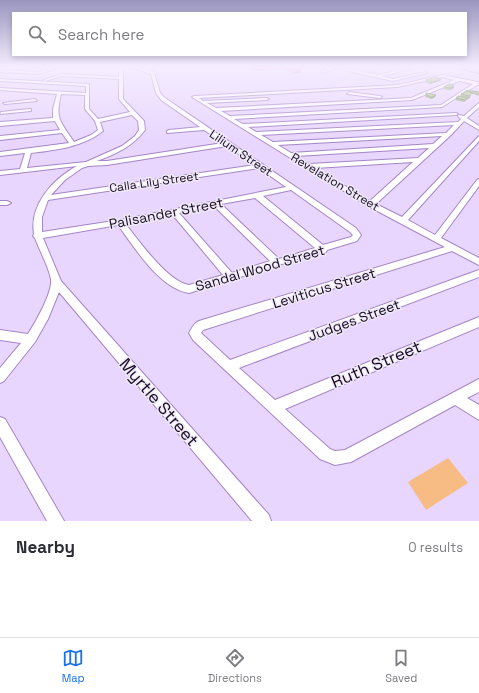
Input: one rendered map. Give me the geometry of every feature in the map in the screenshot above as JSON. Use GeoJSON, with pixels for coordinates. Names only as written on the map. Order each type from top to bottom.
{"type":"FeatureCollection","features":[{"type":"Feature","properties":{"kind":"street"},"geometry":{"type":"LineString","coordinates":[[0,114],[11,91]]}},
{"type":"Feature","properties":{"kind":"street"},"geometry":{"type":"LineString","coordinates":[[0,154],[72,144],[86,140],[99,133],[101,130],[97,121],[86,109],[87,94],[33,91]]}},
{"type":"Feature","properties":{"kind":"street"},"geometry":{"type":"LineString","coordinates":[[0,377],[31,339],[43,320],[56,282],[54,272],[37,236],[36,223],[39,211],[46,198],[53,187],[65,177],[86,163],[125,147],[138,136],[142,130],[141,121],[121,99],[121,91]]}},
{"type":"Feature","properties":{"kind":"street","name":"Lilium Street"},"geometry":{"type":"LineString","coordinates":[[158,91],[160,97],[356,232],[356,237]]}},
{"type":"Feature","properties":{"kind":"street","name":"Revelation Street"},"geometry":{"type":"LineString","coordinates":[[296,91],[194,97],[371,204],[479,262]]}},
{"type":"Feature","properties":{"kind":"street"},"geometry":{"type":"LineString","coordinates":[[332,91],[426,101],[442,106],[456,114],[462,121]]}},
{"type":"Feature","properties":{"kind":"street"},"geometry":{"type":"LineString","coordinates":[[215,110],[410,100],[430,91]]}},
{"type":"Feature","properties":{"kind":"street"},"geometry":{"type":"LineString","coordinates":[[229,118],[442,106],[465,91]]}},
{"type":"Feature","properties":{"kind":"street"},"geometry":{"type":"LineString","coordinates":[[59,93],[55,109],[56,119],[72,144]]}},
{"type":"Feature","properties":{"kind":"street"},"geometry":{"type":"LineString","coordinates":[[343,95],[359,94]]}},
{"type":"Feature","properties":{"kind":"street"},"geometry":{"type":"LineString","coordinates":[[202,102],[273,99]]}},
{"type":"Feature","properties":{"kind":"street"},"geometry":{"type":"LineString","coordinates":[[6,103],[35,100]]}},
{"type":"Feature","properties":{"kind":"street"},"geometry":{"type":"LineString","coordinates":[[371,204],[449,134],[479,104]]}},
{"type":"Feature","properties":{"kind":"street"},"geometry":{"type":"LineString","coordinates":[[0,114],[29,110]]}},
{"type":"Feature","properties":{"kind":"street"},"geometry":{"type":"LineString","coordinates":[[97,121],[133,113]]}},
{"type":"Feature","properties":{"kind":"street"},"geometry":{"type":"LineString","coordinates":[[242,126],[456,114]]}},
{"type":"Feature","properties":{"kind":"street"},"geometry":{"type":"LineString","coordinates":[[0,124],[56,119]]}},
{"type":"Feature","properties":{"kind":"street"},"geometry":{"type":"LineString","coordinates":[[255,134],[462,121],[479,128]]}},
{"type":"Feature","properties":{"kind":"street"},"geometry":{"type":"LineString","coordinates":[[169,132],[204,128]]}},
{"type":"Feature","properties":{"kind":"street"},"geometry":{"type":"LineString","coordinates":[[0,138],[63,131]]}},
{"type":"Feature","properties":{"kind":"street"},"geometry":{"type":"LineString","coordinates":[[271,144],[449,134]]}},
{"type":"Feature","properties":{"kind":"street"},"geometry":{"type":"LineString","coordinates":[[403,221],[479,138]]}},
{"type":"Feature","properties":{"kind":"street"},"geometry":{"type":"LineString","coordinates":[[0,173],[86,163],[112,162],[229,144]]}},
{"type":"Feature","properties":{"kind":"street"},"geometry":{"type":"LineString","coordinates":[[289,155],[434,146]]}},
{"type":"Feature","properties":{"kind":"street"},"geometry":{"type":"LineString","coordinates":[[23,170],[29,150]]}},
{"type":"Feature","properties":{"kind":"street"},"geometry":{"type":"LineString","coordinates":[[308,166],[419,160]]}},
{"type":"Feature","properties":{"kind":"street","name":"Calla Lily Street"},"geometry":{"type":"LineString","coordinates":[[46,198],[261,166]]}},
{"type":"Feature","properties":{"kind":"street"},"geometry":{"type":"LineString","coordinates":[[436,239],[479,181]]}},
{"type":"Feature","properties":{"kind":"street","name":"Palisander Street"},"geometry":{"type":"LineString","coordinates":[[37,236],[174,212],[293,188]]}},
{"type":"Feature","properties":{"kind":"street"},"geometry":{"type":"LineString","coordinates":[[258,196],[323,250]]}},
{"type":"Feature","properties":{"kind":"street"},"geometry":{"type":"LineString","coordinates":[[215,203],[278,263]]}},
{"type":"Feature","properties":{"kind":"street"},"geometry":{"type":"LineString","coordinates":[[174,212],[230,277]]}},
{"type":"Feature","properties":{"kind":"street","name":"Sandal Wood Street"},"geometry":{"type":"LineString","coordinates":[[120,222],[146,257],[177,286],[189,289],[323,250],[356,237]]}},
{"type":"Feature","properties":{"kind":"street","name":"Leviticus Street"},"geometry":{"type":"LineString","coordinates":[[229,366],[197,337],[196,330],[203,325],[453,248]]}},
{"type":"Feature","properties":{"kind":"street","name":"Judges Street"},"geometry":{"type":"LineString","coordinates":[[229,366],[479,273]]}},
{"type":"Feature","properties":{"kind":"street","name":"Myrtle Street"},"geometry":{"type":"LineString","coordinates":[[56,282],[263,521]]}},
{"type":"Feature","properties":{"kind":"street","name":"Ruth Street"},"geometry":{"type":"LineString","coordinates":[[274,407],[479,322]]}},
{"type":"Feature","properties":{"kind":"street"},"geometry":{"type":"LineString","coordinates":[[0,335],[31,339]]}},
{"type":"Feature","properties":{"kind":"street"},"geometry":{"type":"LineString","coordinates":[[229,366],[325,454],[340,459],[479,385]]}},
{"type":"Feature","properties":{"kind":"street"},"geometry":{"type":"LineString","coordinates":[[455,398],[479,413]]}},
{"type":"Feature","properties":{"kind":"street"},"geometry":{"type":"LineString","coordinates":[[0,424],[56,521]]}},
{"type":"Feature","properties":{"kind":"shaded area"},"geometry":{"type":"Polygon","coordinates":[[[448,458],[468,483],[426,510],[408,482],[448,458]]]}},
{"type":"Feature","properties":{"kind":"building"},"geometry":{"type":"Polygon","coordinates":[[[466,91],[472,93],[469,96],[461,94],[466,91]]]}},
{"type":"Feature","properties":{"kind":"building"},"geometry":{"type":"Polygon","coordinates":[[[468,91],[479,92],[479,94],[474,92],[468,91]]]}},
{"type":"Feature","properties":{"kind":"building"},"geometry":{"type":"Polygon","coordinates":[[[426,93],[436,95],[432,97],[426,95],[426,93]]]}},
{"type":"Feature","properties":{"kind":"building"},"geometry":{"type":"Polygon","coordinates":[[[458,96],[467,98],[465,100],[456,98],[458,96]]]}}]}
